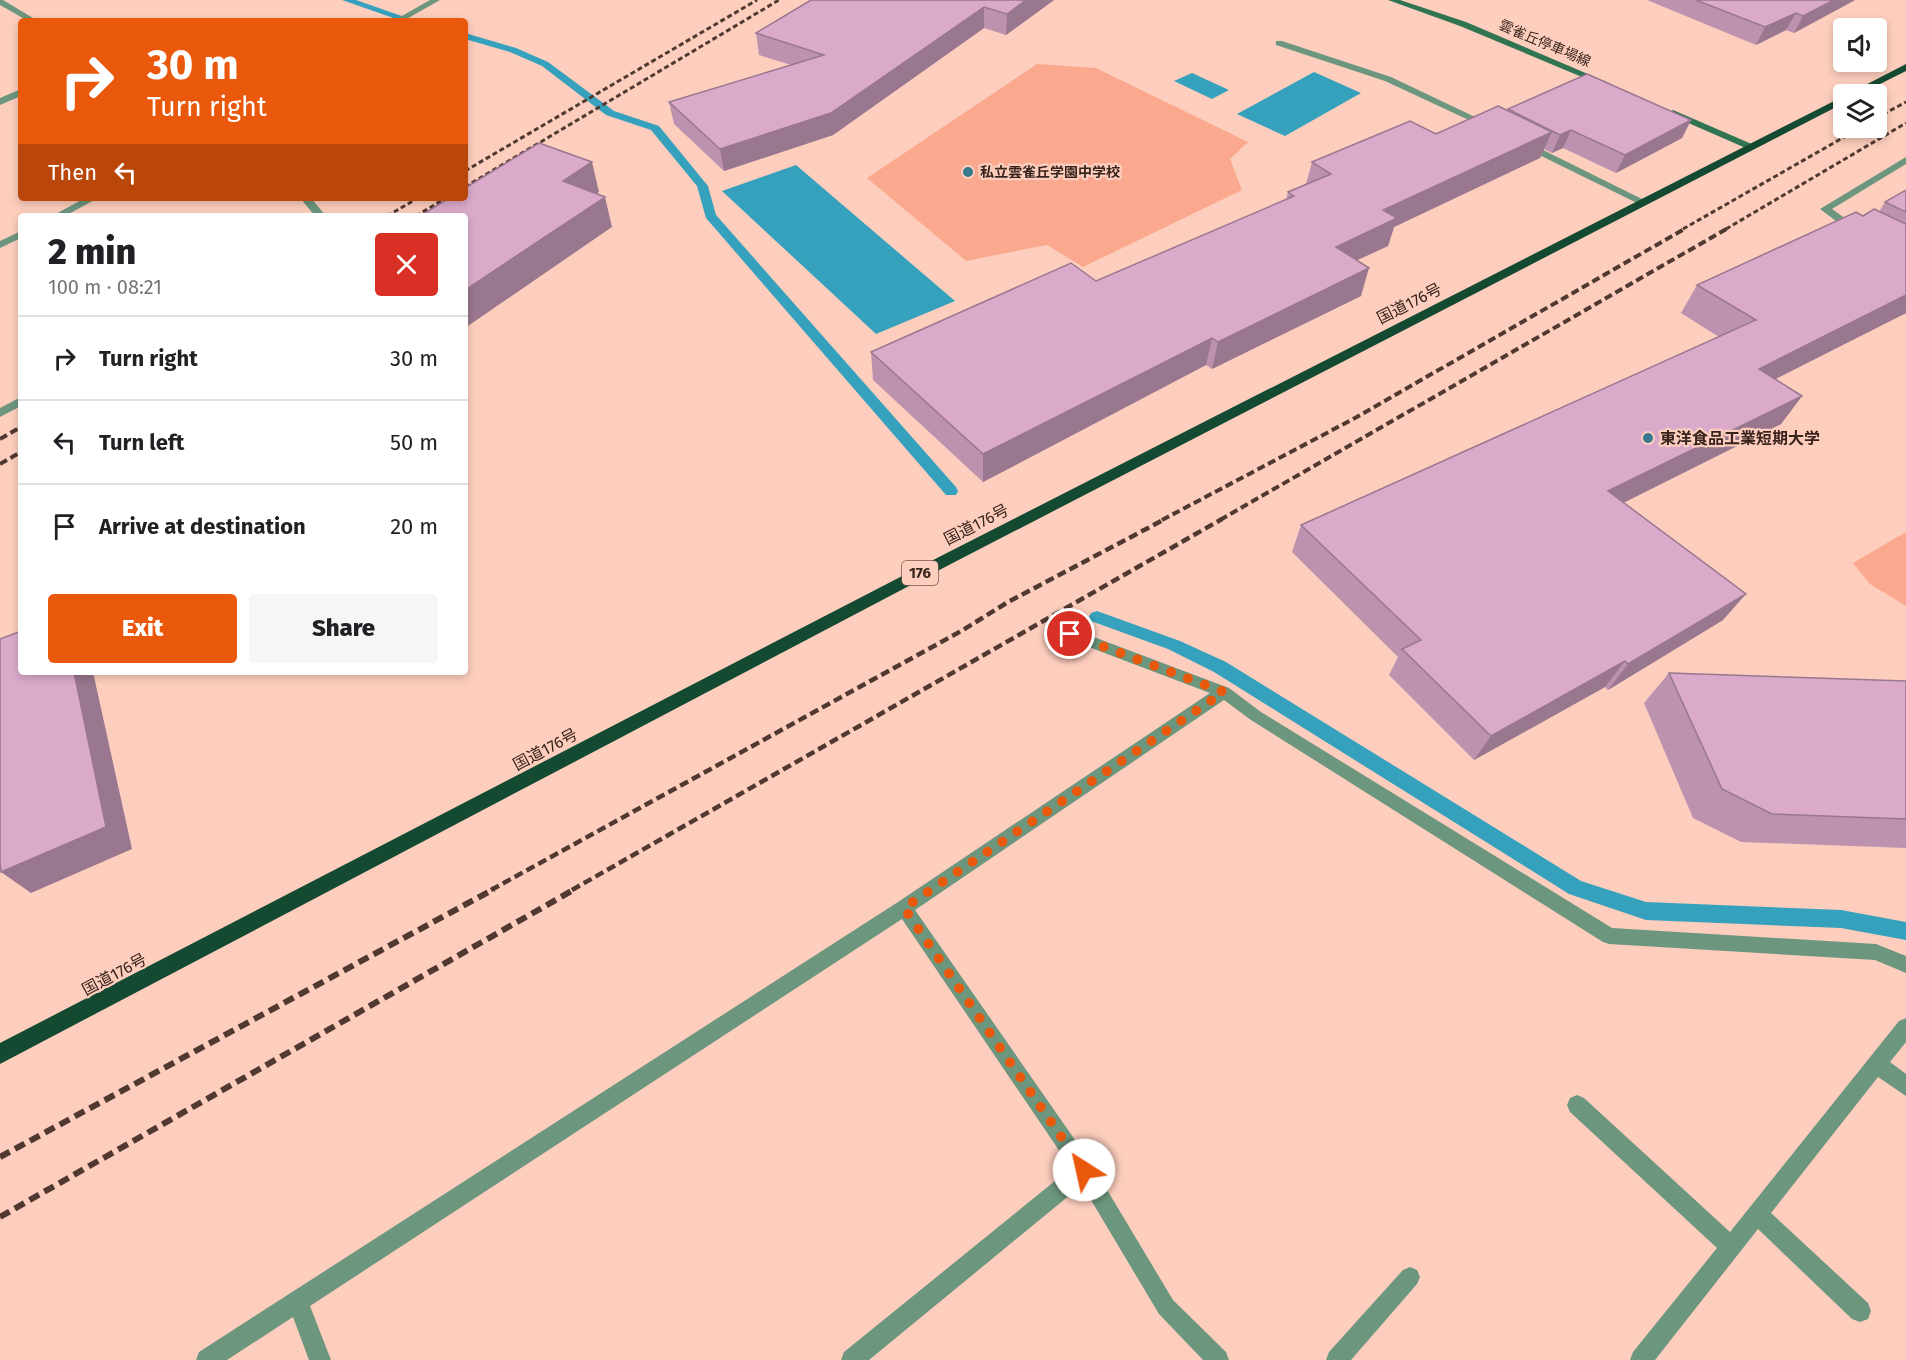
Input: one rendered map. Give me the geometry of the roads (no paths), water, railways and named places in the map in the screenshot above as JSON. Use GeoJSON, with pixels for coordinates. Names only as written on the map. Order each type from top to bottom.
{"type":"FeatureCollection","features":[{"type":"Feature","properties":{"kind":"highway"},"geometry":{"type":"LineString","coordinates":[[1872,84],[1906,67]]}},
{"type":"Feature","properties":{"kind":"highway","name":"国道176号"},"geometry":{"type":"LineString","coordinates":[[0,1053],[942,562],[1833,105]]}},
{"type":"Feature","properties":{"kind":"main road","name":"雲雀丘停車場線"},"geometry":{"type":"LineString","coordinates":[[1392,0],[1492,35],[1619,89]]}},
{"type":"Feature","properties":{"kind":"main road"},"geometry":{"type":"LineString","coordinates":[[1662,108],[1751,147]]}},
{"type":"Feature","properties":{"kind":"street"},"geometry":{"type":"LineString","coordinates":[[403,18],[436,0]]}},
{"type":"Feature","properties":{"kind":"street"},"geometry":{"type":"LineString","coordinates":[[0,2],[29,18]]}},
{"type":"Feature","properties":{"kind":"street"},"geometry":{"type":"LineString","coordinates":[[1279,43],[1388,79],[1501,132]]}},
{"type":"Feature","properties":{"kind":"street"},"geometry":{"type":"LineString","coordinates":[[0,102],[18,93]]}},
{"type":"Feature","properties":{"kind":"street"},"geometry":{"type":"LineString","coordinates":[[1521,142],[1645,203]]}},
{"type":"Feature","properties":{"kind":"street"},"geometry":{"type":"LineString","coordinates":[[1867,238],[1826,209],[1906,160]]}},
{"type":"Feature","properties":{"kind":"street"},"geometry":{"type":"LineString","coordinates":[[63,213],[87,201]]}},
{"type":"Feature","properties":{"kind":"street"},"geometry":{"type":"LineString","coordinates":[[308,201],[318,213]]}},
{"type":"Feature","properties":{"kind":"street"},"geometry":{"type":"LineString","coordinates":[[0,245],[18,236]]}},
{"type":"Feature","properties":{"kind":"street"},"geometry":{"type":"LineString","coordinates":[[0,413],[18,403]]}},
{"type":"Feature","properties":{"kind":"street"},"geometry":{"type":"LineString","coordinates":[[1070,634],[1224,692],[1256,716],[1609,936],[1876,952],[1906,964]]}},
{"type":"Feature","properties":{"kind":"street"},"geometry":{"type":"LineString","coordinates":[[207,1360],[904,908],[1224,692]]}},
{"type":"Feature","properties":{"kind":"street"},"geometry":{"type":"LineString","coordinates":[[904,908],[1084,1170],[1166,1307],[1218,1360]]}},
{"type":"Feature","properties":{"kind":"street"},"geometry":{"type":"LineString","coordinates":[[1641,1360],[1906,1027]]}},
{"type":"Feature","properties":{"kind":"street"},"geometry":{"type":"LineString","coordinates":[[1877,1064],[1906,1086]]}},
{"type":"Feature","properties":{"kind":"street"},"geometry":{"type":"LineString","coordinates":[[1577,1106],[1731,1247]]}},
{"type":"Feature","properties":{"kind":"street"},"geometry":{"type":"LineString","coordinates":[[852,1360],[1084,1170]]}},
{"type":"Feature","properties":{"kind":"street"},"geometry":{"type":"LineString","coordinates":[[1757,1214],[1860,1311]]}},
{"type":"Feature","properties":{"kind":"street"},"geometry":{"type":"LineString","coordinates":[[1337,1360],[1410,1277]]}},
{"type":"Feature","properties":{"kind":"street"},"geometry":{"type":"LineString","coordinates":[[297,1302],[320,1360]]}},
{"type":"Feature","properties":{"kind":"water"},"geometry":{"type":"Polygon","coordinates":[[[1314,72],[1361,93],[1285,136],[1237,114],[1314,72]]]}},
{"type":"Feature","properties":{"kind":"water"},"geometry":{"type":"Polygon","coordinates":[[[1192,73],[1229,90],[1212,99],[1174,81],[1192,73]]]}},
{"type":"Feature","properties":{"kind":"water"},"geometry":{"type":"Polygon","coordinates":[[[796,165],[955,301],[876,334],[722,191],[796,165]]]}},
{"type":"Feature","properties":{"kind":"waterway"},"geometry":{"type":"LineString","coordinates":[[347,0],[402,18]]}},
{"type":"Feature","properties":{"kind":"waterway"},"geometry":{"type":"LineString","coordinates":[[468,37],[513,50],[545,64],[610,113],[655,128],[702,186],[710,216],[951,491]]}},
{"type":"Feature","properties":{"kind":"waterway"},"geometry":{"type":"LineString","coordinates":[[1097,617],[1174,645],[1220,667],[1576,888],[1646,911],[1841,919],[1906,931]]}},
{"type":"Feature","properties":{"kind":"railway"},"geometry":{"type":"LineString","coordinates":[[468,169],[757,0]]}},
{"type":"Feature","properties":{"kind":"railway"},"geometry":{"type":"LineString","coordinates":[[468,185],[779,0]]}},
{"type":"Feature","properties":{"kind":"railway"},"geometry":{"type":"LineString","coordinates":[[1887,112],[1906,102]]}},
{"type":"Feature","properties":{"kind":"railway"},"geometry":{"type":"LineString","coordinates":[[1726,229],[1906,123]]}},
{"type":"Feature","properties":{"kind":"railway"},"geometry":{"type":"LineString","coordinates":[[1683,229],[1842,138]]}},
{"type":"Feature","properties":{"kind":"railway"},"geometry":{"type":"LineString","coordinates":[[392,213],[413,201]]}},
{"type":"Feature","properties":{"kind":"railway"},"geometry":{"type":"LineString","coordinates":[[421,213],[441,201]]}},
{"type":"Feature","properties":{"kind":"railway"},"geometry":{"type":"LineString","coordinates":[[1162,520],[1355,418],[1686,228]]}},
{"type":"Feature","properties":{"kind":"railway"},"geometry":{"type":"LineString","coordinates":[[1220,520],[1728,228]]}},
{"type":"Feature","properties":{"kind":"railway"},"geometry":{"type":"LineString","coordinates":[[0,439],[18,429]]}},
{"type":"Feature","properties":{"kind":"railway"},"geometry":{"type":"LineString","coordinates":[[0,464],[18,454]]}},
{"type":"Feature","properties":{"kind":"railway"},"geometry":{"type":"LineString","coordinates":[[491,890],[963,630],[1008,602],[1165,519]]}},
{"type":"Feature","properties":{"kind":"railway"},"geometry":{"type":"LineString","coordinates":[[572,890],[1222,519]]}},
{"type":"Feature","properties":{"kind":"railway"},"geometry":{"type":"LineString","coordinates":[[0,1157],[494,889]]}},
{"type":"Feature","properties":{"kind":"railway"},"geometry":{"type":"LineString","coordinates":[[0,1217],[575,889]]}},
{"type":"Feature","properties":{"kind":"place","name":"私立雲雀丘学園中学校"},"geometry":{"type":"Point","coordinates":[968,172]}},
{"type":"Feature","properties":{"kind":"place","name":"東洋食品工業短期大学"},"geometry":{"type":"Point","coordinates":[1648,438]}}]}
